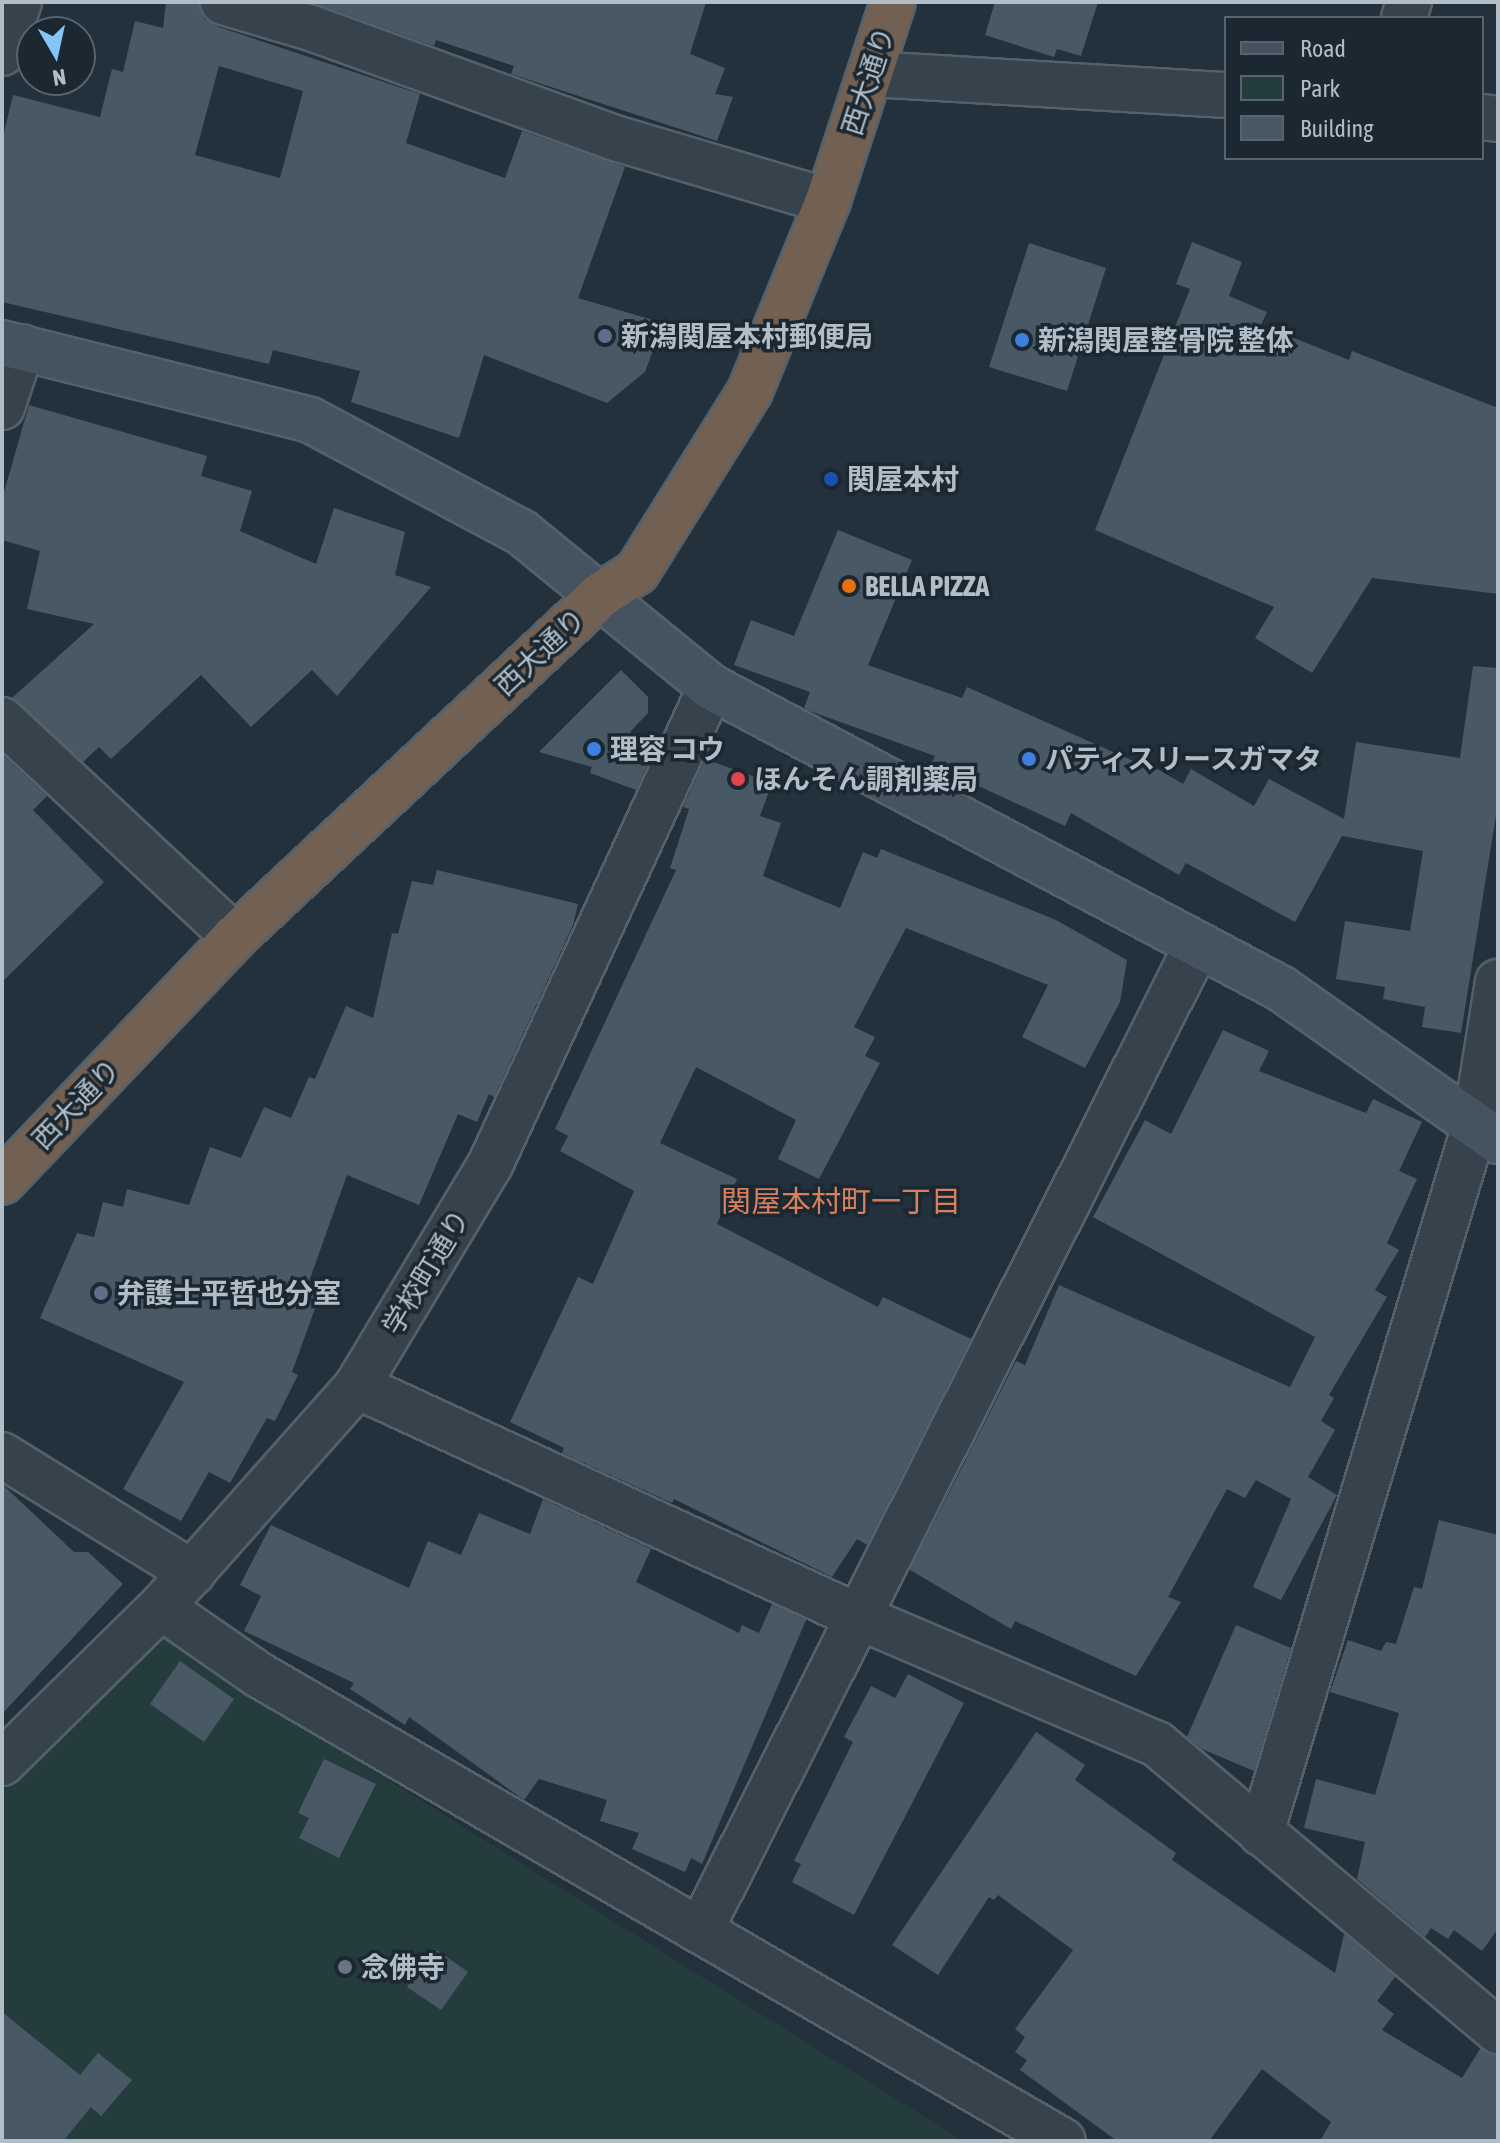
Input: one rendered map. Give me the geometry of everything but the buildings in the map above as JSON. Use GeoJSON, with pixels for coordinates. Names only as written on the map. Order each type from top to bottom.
{"type":"FeatureCollection","features":[{"type":"Feature","properties":{"kind":"highway","name":"西大通り"},"geometry":{"type":"LineString","coordinates":[[2,1182],[235,937],[602,594],[637,572],[750,391],[828,201],[893,2]]}},
{"type":"Feature","properties":{"kind":"street"},"geometry":{"type":"LineString","coordinates":[[2,53],[19,2]]}},
{"type":"Feature","properties":{"kind":"street"},"geometry":{"type":"LineString","coordinates":[[223,2],[311,28],[615,138],[828,201]]}},
{"type":"Feature","properties":{"kind":"street"},"geometry":{"type":"LineString","coordinates":[[872,74],[1224,95]]}},
{"type":"Feature","properties":{"kind":"street"},"geometry":{"type":"LineString","coordinates":[[2,407],[12,345],[310,420],[521,532],[602,594],[711,687],[1280,988],[1487,1133]]}},
{"type":"Feature","properties":{"kind":"street","name":"学校町通り"},"geometry":{"type":"LineString","coordinates":[[2,1763],[161,1607],[357,1386],[490,1165],[711,687]]}},
{"type":"Feature","properties":{"kind":"street"},"geometry":{"type":"LineString","coordinates":[[2,720],[235,937]]}},
{"type":"Feature","properties":{"kind":"street"},"geometry":{"type":"LineString","coordinates":[[700,1931],[1197,946]]}},
{"type":"Feature","properties":{"kind":"street"},"geometry":{"type":"LineString","coordinates":[[1261,1833],[1487,1133],[1498,982]]}},
{"type":"Feature","properties":{"kind":"street"},"geometry":{"type":"LineString","coordinates":[[357,1386],[859,1617],[1157,1744],[1261,1833],[1356,1907],[1498,2031]]}},
{"type":"Feature","properties":{"kind":"street"},"geometry":{"type":"LineString","coordinates":[[2,1455],[192,1573]]}},
{"type":"Feature","properties":{"kind":"street"},"geometry":{"type":"LineString","coordinates":[[161,1607],[259,1675],[1063,2141]]}},
{"type":"Feature","properties":{"kind":"green space","name":"念佛寺"},"geometry":{"type":"Polygon","coordinates":[[[156,1631],[963,2141],[2,2141],[2,1791],[156,1631]]]}},
{"type":"Feature","properties":{"kind":"place","name":"新潟関屋本村郵便局"},"geometry":{"type":"Point","coordinates":[605,336]}},
{"type":"Feature","properties":{"kind":"place","name":"新潟関屋整骨院 整体"},"geometry":{"type":"Point","coordinates":[1022,340]}},
{"type":"Feature","properties":{"kind":"place","name":"関屋本村"},"geometry":{"type":"Point","coordinates":[831,479]}},
{"type":"Feature","properties":{"kind":"place","name":"BELLA PIZZA"},"geometry":{"type":"Point","coordinates":[849,586]}},
{"type":"Feature","properties":{"kind":"place","name":"理容 コウ"},"geometry":{"type":"Point","coordinates":[594,749]}},
{"type":"Feature","properties":{"kind":"place","name":"パティスリースガマタ"},"geometry":{"type":"Point","coordinates":[1029,759]}},
{"type":"Feature","properties":{"kind":"place","name":"ほんそん調剤薬局"},"geometry":{"type":"Point","coordinates":[738,779]}},
{"type":"Feature","properties":{"kind":"place","name":"弁護士平哲也分室"},"geometry":{"type":"Point","coordinates":[101,1293]}},
{"type":"Feature","properties":{"kind":"place","name":"念佛寺"},"geometry":{"type":"Point","coordinates":[345,1967]}},
{"type":"Feature","properties":{"kind":"district","name":"関屋本村町一丁目"},"geometry":{"type":"Point","coordinates":[841,1201]}}]}
